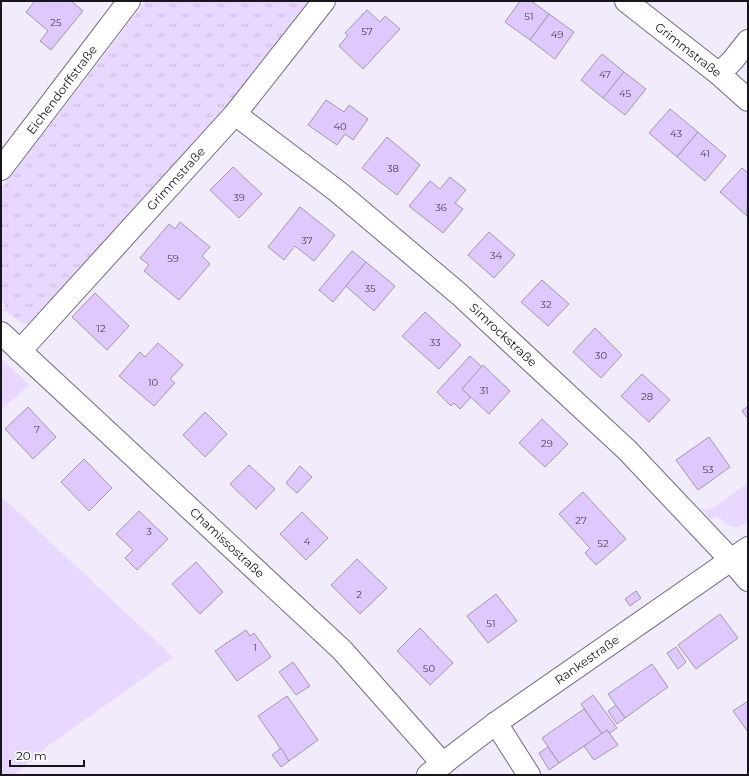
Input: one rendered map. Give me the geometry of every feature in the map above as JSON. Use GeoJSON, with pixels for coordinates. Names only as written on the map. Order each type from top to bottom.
{"type":"FeatureCollection","features":[{"type":"Feature","properties":{"kind":"street","name":"Grimmstraße"},"geometry":{"type":"LineString","coordinates":[[20,351],[235,114],[324,1]]}},
{"type":"Feature","properties":{"kind":"street","name":"Grimmstraße"},"geometry":{"type":"LineString","coordinates":[[626,1],[719,74],[748,100]]}},
{"type":"Feature","properties":{"kind":"street","name":"Eichendorffstraße"},"geometry":{"type":"LineString","coordinates":[[1,169],[121,4]]}},
{"type":"Feature","properties":{"kind":"street"},"geometry":{"type":"LineString","coordinates":[[719,74],[748,41]]}},
{"type":"Feature","properties":{"kind":"street","name":"Simrockstraße"},"geometry":{"type":"LineString","coordinates":[[235,114],[337,191],[460,294],[740,554],[748,580]]}},
{"type":"Feature","properties":{"kind":"street","name":"Chamissostraße"},"geometry":{"type":"LineString","coordinates":[[1,333],[342,650],[435,770]]}},
{"type":"Feature","properties":{"kind":"street","name":"Rankestraße"},"geometry":{"type":"LineString","coordinates":[[435,770],[496,723],[740,554]]}},
{"type":"Feature","properties":{"kind":"street"},"geometry":{"type":"LineString","coordinates":[[496,723],[530,775]]}},
{"type":"Feature","properties":{"kind":"green space"},"geometry":{"type":"Polygon","coordinates":[[[146,1],[314,1],[230,108],[34,323],[24,324],[3,310],[5,305],[1,300],[1,189],[146,1]]]}},
{"type":"Feature","properties":{"kind":"green space"},"geometry":{"type":"Polygon","coordinates":[[[1,358],[29,385],[1,410],[1,358]]]}},
{"type":"Feature","properties":{"kind":"green space"},"geometry":{"type":"Polygon","coordinates":[[[748,483],[748,521],[739,526],[732,527],[717,516],[711,520],[700,507],[707,510],[715,507],[748,483]]]}},
{"type":"Feature","properties":{"kind":"green space"},"geometry":{"type":"Polygon","coordinates":[[[1,496],[173,657],[49,745],[14,775],[1,775],[1,496]]]}},
{"type":"Feature","properties":{"kind":"building"},"geometry":{"type":"Polygon","coordinates":[[[35,1],[71,1],[83,11],[51,50],[40,41],[48,31],[26,12],[35,1]]]}},
{"type":"Feature","properties":{"kind":"building"},"geometry":{"type":"Polygon","coordinates":[[[520,1],[531,1],[549,14],[530,40],[505,22],[520,1]]]}},
{"type":"Feature","properties":{"kind":"building"},"geometry":{"type":"Polygon","coordinates":[[[367,10],[380,22],[385,16],[400,29],[363,69],[339,46],[348,35],[345,33],[367,10]]]}},
{"type":"Feature","properties":{"kind":"building"},"geometry":{"type":"Polygon","coordinates":[[[549,14],[574,32],[555,59],[530,40],[549,14]]]}},
{"type":"Feature","properties":{"kind":"building"},"geometry":{"type":"Polygon","coordinates":[[[602,54],[624,72],[603,98],[581,80],[602,54]]]}},
{"type":"Feature","properties":{"kind":"building"},"geometry":{"type":"Polygon","coordinates":[[[624,72],[646,89],[625,115],[603,98],[624,72]]]}},
{"type":"Feature","properties":{"kind":"building"},"geometry":{"type":"Polygon","coordinates":[[[326,100],[344,112],[349,105],[368,119],[353,140],[345,134],[337,145],[308,125],[326,100]]]}},
{"type":"Feature","properties":{"kind":"building"},"geometry":{"type":"Polygon","coordinates":[[[670,109],[698,132],[677,157],[649,133],[670,109]]]}},
{"type":"Feature","properties":{"kind":"building"},"geometry":{"type":"Polygon","coordinates":[[[698,132],[726,156],[705,181],[677,157],[698,132]]]}},
{"type":"Feature","properties":{"kind":"building"},"geometry":{"type":"Polygon","coordinates":[[[387,137],[420,165],[397,195],[362,168],[387,137]]]}},
{"type":"Feature","properties":{"kind":"building"},"geometry":{"type":"Polygon","coordinates":[[[233,167],[262,194],[239,218],[210,190],[233,167]]]}},
{"type":"Feature","properties":{"kind":"building"},"geometry":{"type":"Polygon","coordinates":[[[742,168],[748,173],[747,216],[720,192],[742,168]]]}},
{"type":"Feature","properties":{"kind":"building"},"geometry":{"type":"Polygon","coordinates":[[[450,177],[466,190],[455,203],[463,209],[443,233],[409,206],[430,181],[440,189],[450,177]]]}},
{"type":"Feature","properties":{"kind":"building"},"geometry":{"type":"Polygon","coordinates":[[[300,207],[335,235],[314,261],[295,246],[284,260],[268,247],[300,207]]]}},
{"type":"Feature","properties":{"kind":"building"},"geometry":{"type":"Polygon","coordinates":[[[180,222],[210,247],[202,256],[210,264],[179,300],[144,271],[149,265],[140,258],[169,224],[175,229],[180,222]]]}},
{"type":"Feature","properties":{"kind":"building"},"geometry":{"type":"Polygon","coordinates":[[[489,232],[515,255],[494,278],[468,255],[489,232]]]}},
{"type":"Feature","properties":{"kind":"building"},"geometry":{"type":"Polygon","coordinates":[[[352,251],[366,262],[333,302],[319,290],[352,251]]]}},
{"type":"Feature","properties":{"kind":"building"},"geometry":{"type":"Polygon","coordinates":[[[366,262],[395,286],[374,311],[346,286],[366,262]]]}},
{"type":"Feature","properties":{"kind":"building"},"geometry":{"type":"Polygon","coordinates":[[[542,280],[569,304],[548,326],[521,302],[542,280]]]}},
{"type":"Feature","properties":{"kind":"building"},"geometry":{"type":"Polygon","coordinates":[[[95,293],[129,326],[107,350],[72,317],[95,293]]]}},
{"type":"Feature","properties":{"kind":"building"},"geometry":{"type":"Polygon","coordinates":[[[425,312],[461,345],[439,369],[402,336],[425,312]]]}},
{"type":"Feature","properties":{"kind":"building"},"geometry":{"type":"Polygon","coordinates":[[[595,328],[622,355],[601,378],[573,352],[595,328]]]}},
{"type":"Feature","properties":{"kind":"building"},"geometry":{"type":"Polygon","coordinates":[[[158,343],[183,365],[170,379],[175,383],[154,406],[119,376],[140,352],[145,357],[158,343]]]}},
{"type":"Feature","properties":{"kind":"building"},"geometry":{"type":"Polygon","coordinates":[[[470,356],[482,367],[462,389],[471,397],[460,409],[454,403],[451,406],[437,392],[470,356]]]}},
{"type":"Feature","properties":{"kind":"building"},"geometry":{"type":"Polygon","coordinates":[[[483,365],[510,391],[489,414],[462,389],[483,365]]]}},
{"type":"Feature","properties":{"kind":"building"},"geometry":{"type":"Polygon","coordinates":[[[642,374],[670,400],[649,422],[621,396],[642,374]]]}},
{"type":"Feature","properties":{"kind":"building"},"geometry":{"type":"Polygon","coordinates":[[[748,406],[748,419],[742,411],[748,406]]]}},
{"type":"Feature","properties":{"kind":"building"},"geometry":{"type":"Polygon","coordinates":[[[28,407],[56,437],[33,459],[5,429],[28,407]]]}},
{"type":"Feature","properties":{"kind":"building"},"geometry":{"type":"Polygon","coordinates":[[[205,412],[227,434],[205,457],[183,435],[205,412]]]}},
{"type":"Feature","properties":{"kind":"building"},"geometry":{"type":"Polygon","coordinates":[[[542,419],[568,444],[545,467],[519,443],[542,419]]]}},
{"type":"Feature","properties":{"kind":"building"},"geometry":{"type":"Polygon","coordinates":[[[709,437],[730,467],[698,490],[676,460],[709,437]]]}},
{"type":"Feature","properties":{"kind":"building"},"geometry":{"type":"Polygon","coordinates":[[[84,459],[112,488],[89,511],[61,482],[84,459]]]}},
{"type":"Feature","properties":{"kind":"building"},"geometry":{"type":"Polygon","coordinates":[[[249,465],[275,489],[256,509],[230,484],[249,465]]]}},
{"type":"Feature","properties":{"kind":"building"},"geometry":{"type":"Polygon","coordinates":[[[300,466],[312,477],[297,493],[286,483],[300,466]]]}},
{"type":"Feature","properties":{"kind":"building"},"geometry":{"type":"Polygon","coordinates":[[[583,492],[626,539],[596,565],[585,553],[590,548],[559,514],[583,492]]]}},
{"type":"Feature","properties":{"kind":"building"},"geometry":{"type":"Polygon","coordinates":[[[139,511],[168,539],[137,570],[125,558],[133,550],[116,534],[139,511]]]}},
{"type":"Feature","properties":{"kind":"building"},"geometry":{"type":"Polygon","coordinates":[[[302,512],[328,538],[306,560],[280,534],[302,512]]]}},
{"type":"Feature","properties":{"kind":"building"},"geometry":{"type":"Polygon","coordinates":[[[357,559],[387,588],[360,614],[331,585],[357,559]]]}},
{"type":"Feature","properties":{"kind":"building"},"geometry":{"type":"Polygon","coordinates":[[[196,562],[223,592],[200,614],[172,584],[196,562]]]}},
{"type":"Feature","properties":{"kind":"building"},"geometry":{"type":"Polygon","coordinates":[[[636,591],[641,598],[630,606],[625,599],[636,591]]]}},
{"type":"Feature","properties":{"kind":"building"},"geometry":{"type":"Polygon","coordinates":[[[496,594],[517,621],[488,643],[467,616],[496,594]]]}},
{"type":"Feature","properties":{"kind":"building"},"geometry":{"type":"Polygon","coordinates":[[[720,614],[738,638],[696,669],[678,645],[720,614]]]}},
{"type":"Feature","properties":{"kind":"building"},"geometry":{"type":"Polygon","coordinates":[[[420,628],[453,663],[430,685],[397,651],[420,628]]]}},
{"type":"Feature","properties":{"kind":"building"},"geometry":{"type":"Polygon","coordinates":[[[246,630],[250,636],[254,633],[271,657],[237,681],[215,651],[246,630]]]}},
{"type":"Feature","properties":{"kind":"building"},"geometry":{"type":"Polygon","coordinates":[[[676,647],[686,662],[678,669],[667,653],[676,647]]]}},
{"type":"Feature","properties":{"kind":"building"},"geometry":{"type":"Polygon","coordinates":[[[293,662],[310,686],[296,695],[279,672],[293,662]]]}},
{"type":"Feature","properties":{"kind":"building"},"geometry":{"type":"Polygon","coordinates":[[[652,664],[668,687],[625,718],[608,694],[652,664]]]}},
{"type":"Feature","properties":{"kind":"building"},"geometry":{"type":"Polygon","coordinates":[[[593,695],[617,728],[610,733],[607,730],[602,734],[581,704],[593,695]]]}},
{"type":"Feature","properties":{"kind":"building"},"geometry":{"type":"Polygon","coordinates":[[[287,696],[318,740],[289,761],[258,716],[287,696]]]}},
{"type":"Feature","properties":{"kind":"building"},"geometry":{"type":"Polygon","coordinates":[[[748,701],[748,732],[733,711],[748,701]]]}},
{"type":"Feature","properties":{"kind":"building"},"geometry":{"type":"Polygon","coordinates":[[[616,705],[625,718],[617,724],[608,711],[616,705]]]}},
{"type":"Feature","properties":{"kind":"building"},"geometry":{"type":"Polygon","coordinates":[[[584,709],[602,734],[559,763],[542,738],[584,709]]]}},
{"type":"Feature","properties":{"kind":"building"},"geometry":{"type":"Polygon","coordinates":[[[607,730],[618,745],[594,760],[584,746],[607,730]]]}},
{"type":"Feature","properties":{"kind":"building"},"geometry":{"type":"Polygon","coordinates":[[[548,747],[559,763],[549,770],[539,753],[548,747]]]}},
{"type":"Feature","properties":{"kind":"building"},"geometry":{"type":"Polygon","coordinates":[[[281,748],[289,761],[281,767],[272,755],[281,748]]]}}]}
